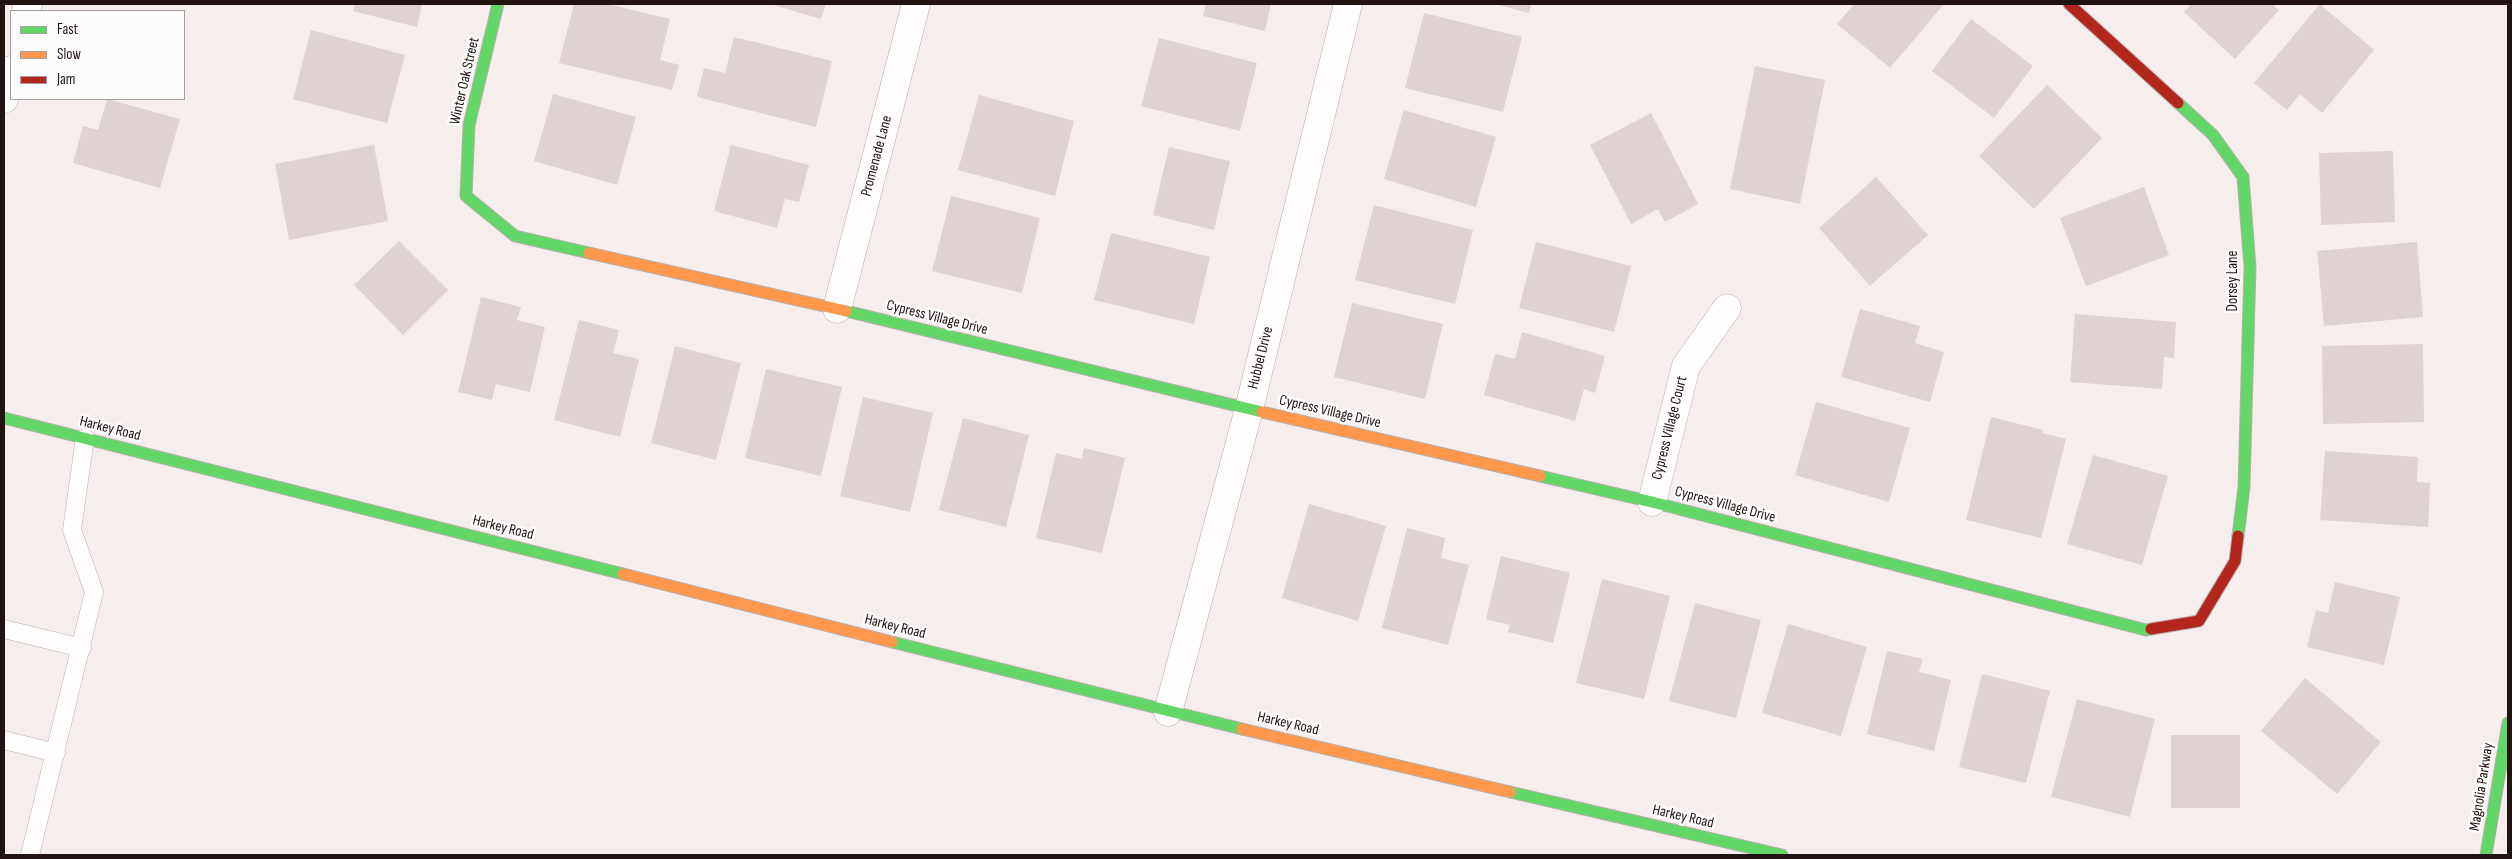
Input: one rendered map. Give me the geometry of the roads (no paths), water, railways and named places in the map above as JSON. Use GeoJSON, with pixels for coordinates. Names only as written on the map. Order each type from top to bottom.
{"type":"FeatureCollection","features":[{"type":"Feature","properties":{"kind":"street","name":"Winter Oak Street"},"geometry":{"type":"LineString","coordinates":[[466,196],[469,125],[498,4]]}},
{"type":"Feature","properties":{"kind":"street","name":"Promenade Lane"},"geometry":{"type":"LineString","coordinates":[[837,309],[916,4]]}},
{"type":"Feature","properties":{"kind":"street","name":"Hubbel Drive"},"geometry":{"type":"LineString","coordinates":[[1168,712],[1249,409],[1348,4]]}},
{"type":"Feature","properties":{"kind":"street","name":"Dorsey Lane"},"geometry":{"type":"LineString","coordinates":[[2069,4],[2213,135],[2243,177],[2250,267],[2244,487],[2235,561],[2199,620]]}},
{"type":"Feature","properties":{"kind":"street"},"geometry":{"type":"LineString","coordinates":[[4,100],[10,74]]}},
{"type":"Feature","properties":{"kind":"street","name":"Cypress Village Drive"},"geometry":{"type":"LineString","coordinates":[[466,196],[515,236],[837,309],[1249,409],[1652,502],[2146,630],[2199,620]]}},
{"type":"Feature","properties":{"kind":"street","name":"Cypress Village Court"},"geometry":{"type":"LineString","coordinates":[[1652,502],[1686,366],[1727,308]]}},
{"type":"Feature","properties":{"kind":"street","name":"Harkey Road"},"geometry":{"type":"LineString","coordinates":[[4,418],[1168,712],[1782,855]]}},
{"type":"Feature","properties":{"kind":"street","name":"Magnolia Parkway"},"geometry":{"type":"LineString","coordinates":[[2486,855],[2508,723]]}},
{"type":"Feature","properties":{"kind":"lane"},"geometry":{"type":"LineString","coordinates":[[30,855],[82,648],[94,592],[72,530],[85,438]]}},
{"type":"Feature","properties":{"kind":"lane"},"geometry":{"type":"LineString","coordinates":[[4,629],[82,648]]}},
{"type":"Feature","properties":{"kind":"lane"},"geometry":{"type":"LineString","coordinates":[[4,740],[56,753]]}}]}
